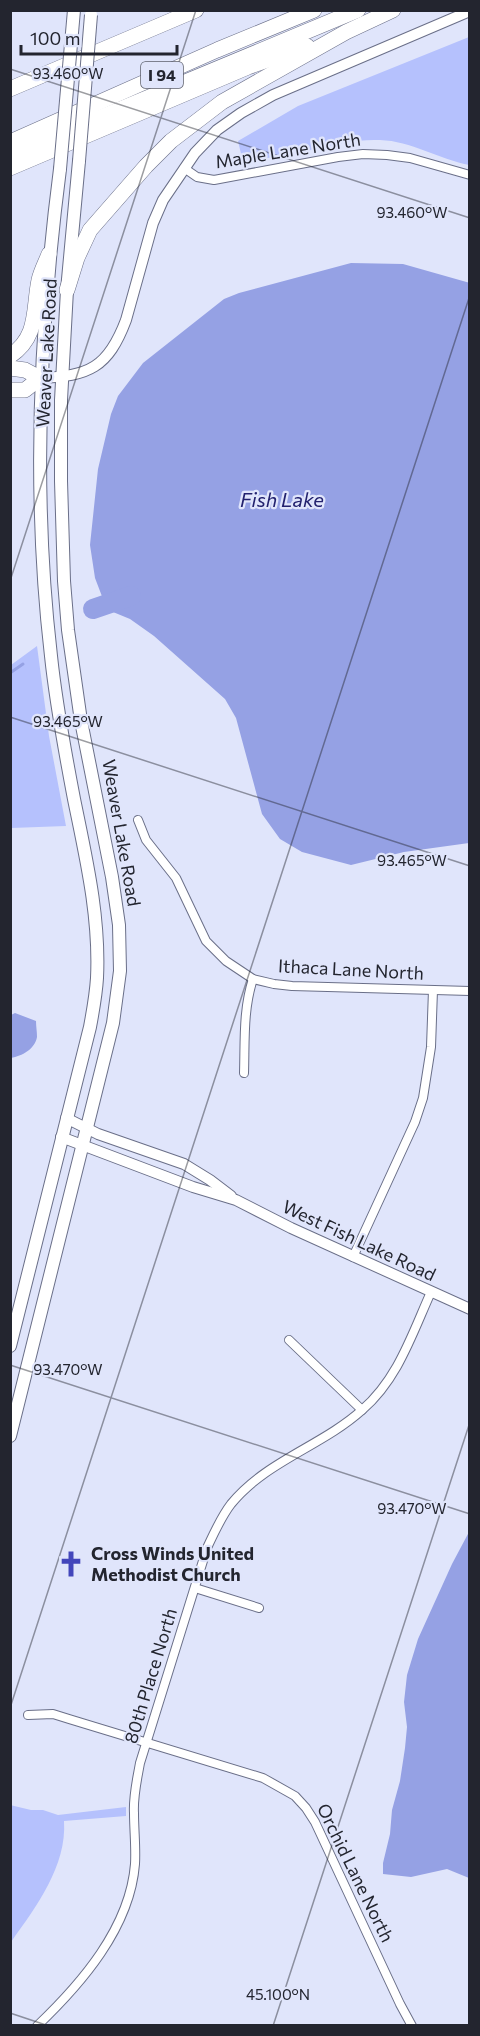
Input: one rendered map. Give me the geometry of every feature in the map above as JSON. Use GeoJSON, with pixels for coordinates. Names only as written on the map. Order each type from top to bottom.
{"type":"FeatureCollection","features":[{"type":"Feature","properties":{"kind":"highway","name":"I 94"},"geometry":{"type":"LineString","coordinates":[[10,89],[196,10]]}},
{"type":"Feature","properties":{"kind":"highway","name":"I 94"},"geometry":{"type":"LineString","coordinates":[[10,142],[217,50],[314,10]]}},
{"type":"Feature","properties":{"kind":"highway"},"geometry":{"type":"LineString","coordinates":[[10,155],[358,10]]}},
{"type":"Feature","properties":{"kind":"highway"},"geometry":{"type":"LineString","coordinates":[[67,290],[77,258],[90,230],[171,141],[222,102],[346,32],[393,10]]}},
{"type":"Feature","properties":{"kind":"highway"},"geometry":{"type":"LineString","coordinates":[[10,168],[249,67],[346,32]]}},
{"type":"Feature","properties":{"kind":"highway"},"geometry":{"type":"LineString","coordinates":[[10,356],[23,345],[32,330],[39,279],[49,254]]}},
{"type":"Feature","properties":{"kind":"highway"},"geometry":{"type":"LineString","coordinates":[[10,368],[25,370],[40,378],[25,390],[10,390]]}},
{"type":"Feature","properties":{"kind":"main road","name":"Weaver Lake Road"},"geometry":{"type":"LineString","coordinates":[[10,1346],[95,1000],[97,978],[97,946],[92,890],[63,738],[50,646],[44,584],[40,488],[40,378],[49,254],[60,169],[74,10]]}},
{"type":"Feature","properties":{"kind":"main road","name":"Weaver Lake Road"},"geometry":{"type":"LineString","coordinates":[[10,1436],[113,1023],[119,983],[120,946],[112,877],[81,721],[65,601],[61,462],[67,290],[92,10]]}},
{"type":"Feature","properties":{"kind":"main road"},"geometry":{"type":"LineString","coordinates":[[10,1328],[18,1313]]}},
{"type":"Feature","properties":{"kind":"street"},"geometry":{"type":"LineString","coordinates":[[40,378],[63,377],[89,371],[105,358],[126,320],[163,200],[203,143],[217,130],[241,112],[265,99],[470,11]]}},
{"type":"Feature","properties":{"kind":"street","name":"Maple Lane North"},"geometry":{"type":"LineString","coordinates":[[184,168],[197,177],[214,180],[338,157],[387,154],[470,175]]}},
{"type":"Feature","properties":{"kind":"street","name":"Ithaca Lane North"},"geometry":{"type":"LineString","coordinates":[[138,820],[146,840],[176,879],[206,941],[226,961],[253,979],[292,986],[470,991]]}},
{"type":"Feature","properties":{"kind":"street"},"geometry":{"type":"LineString","coordinates":[[244,1073],[246,1010],[253,979]]}},
{"type":"Feature","properties":{"kind":"street"},"geometry":{"type":"LineString","coordinates":[[353,1257],[415,1122],[423,1098],[429,1064],[433,990]]}},
{"type":"Feature","properties":{"kind":"street","name":"West Fish Lake Road"},"geometry":{"type":"LineString","coordinates":[[66,1118],[87,1129],[184,1164],[236,1200]]}},
{"type":"Feature","properties":{"kind":"street","name":"West Fish Lake Road"},"geometry":{"type":"LineString","coordinates":[[61,1137],[193,1187],[236,1200],[353,1257],[470,1309]]}},
{"type":"Feature","properties":{"kind":"street","name":"80th Place North"},"geometry":{"type":"LineString","coordinates":[[37,2025],[92,1965],[123,1910],[131,1887],[135,1863],[134,1790],[195,1588],[216,1528],[231,1504],[248,1486],[343,1425],[381,1391],[396,1371],[431,1292]]}},
{"type":"Feature","properties":{"kind":"street"},"geometry":{"type":"LineString","coordinates":[[289,1340],[362,1410]]}},
{"type":"Feature","properties":{"kind":"street"},"geometry":{"type":"LineString","coordinates":[[195,1588],[260,1608]]}},
{"type":"Feature","properties":{"kind":"street","name":"Orchid Lane North"},"geometry":{"type":"LineString","coordinates":[[28,1715],[53,1714],[263,1779],[284,1788],[301,1802],[315,1822],[399,2004],[412,2025]]}},
{"type":"Feature","properties":{"kind":"shaded area"},"geometry":{"type":"Polygon","coordinates":[[[469,37],[469,165],[403,143],[380,140],[362,140],[277,157],[242,158],[238,141],[298,106],[469,37]]]}},
{"type":"Feature","properties":{"kind":"shaded area"},"geometry":{"type":"Polygon","coordinates":[[[37,646],[49,736],[66,826],[11,828],[11,665],[37,646]]]}},
{"type":"Feature","properties":{"kind":"shaded area"},"geometry":{"type":"Polygon","coordinates":[[[10,1805],[43,1810],[58,1815],[126,1807],[126,1816],[64,1821],[64,1838],[55,1870],[40,1900],[11,1942],[10,1805]]]}},
{"type":"Feature","properties":{"kind":"water","name":"Fish Lake"},"geometry":{"type":"Polygon","coordinates":[[[351,263],[403,264],[470,283],[469,843],[404,852],[351,865],[302,852],[280,839],[262,814],[236,718],[225,699],[154,636],[130,619],[113,612],[103,599],[95,578],[90,545],[98,469],[111,414],[118,396],[143,363],[224,299],[351,263]]]}},
{"type":"Feature","properties":{"kind":"water"},"geometry":{"type":"Polygon","coordinates":[[[15,1013],[36,1021],[37,1037],[34,1045],[27,1051],[11,1058],[11,1015],[15,1013]]]}},
{"type":"Feature","properties":{"kind":"water"},"geometry":{"type":"Polygon","coordinates":[[[469,1532],[469,1878],[447,1869],[411,1877],[383,1874],[392,1810],[400,1781],[405,1748],[407,1727],[404,1702],[407,1675],[418,1639],[469,1532]]]}},
{"type":"Feature","properties":{"kind":"waterway"},"geometry":{"type":"LineString","coordinates":[[93,609],[131,596]]}},
{"type":"Feature","properties":{"kind":"waterway"},"geometry":{"type":"LineString","coordinates":[[10,673],[23,664]]}},
{"type":"Feature","properties":{"kind":"place","name":"Cross Winds United Methodist Church"},"geometry":{"type":"Point","coordinates":[71,1564]}}]}
